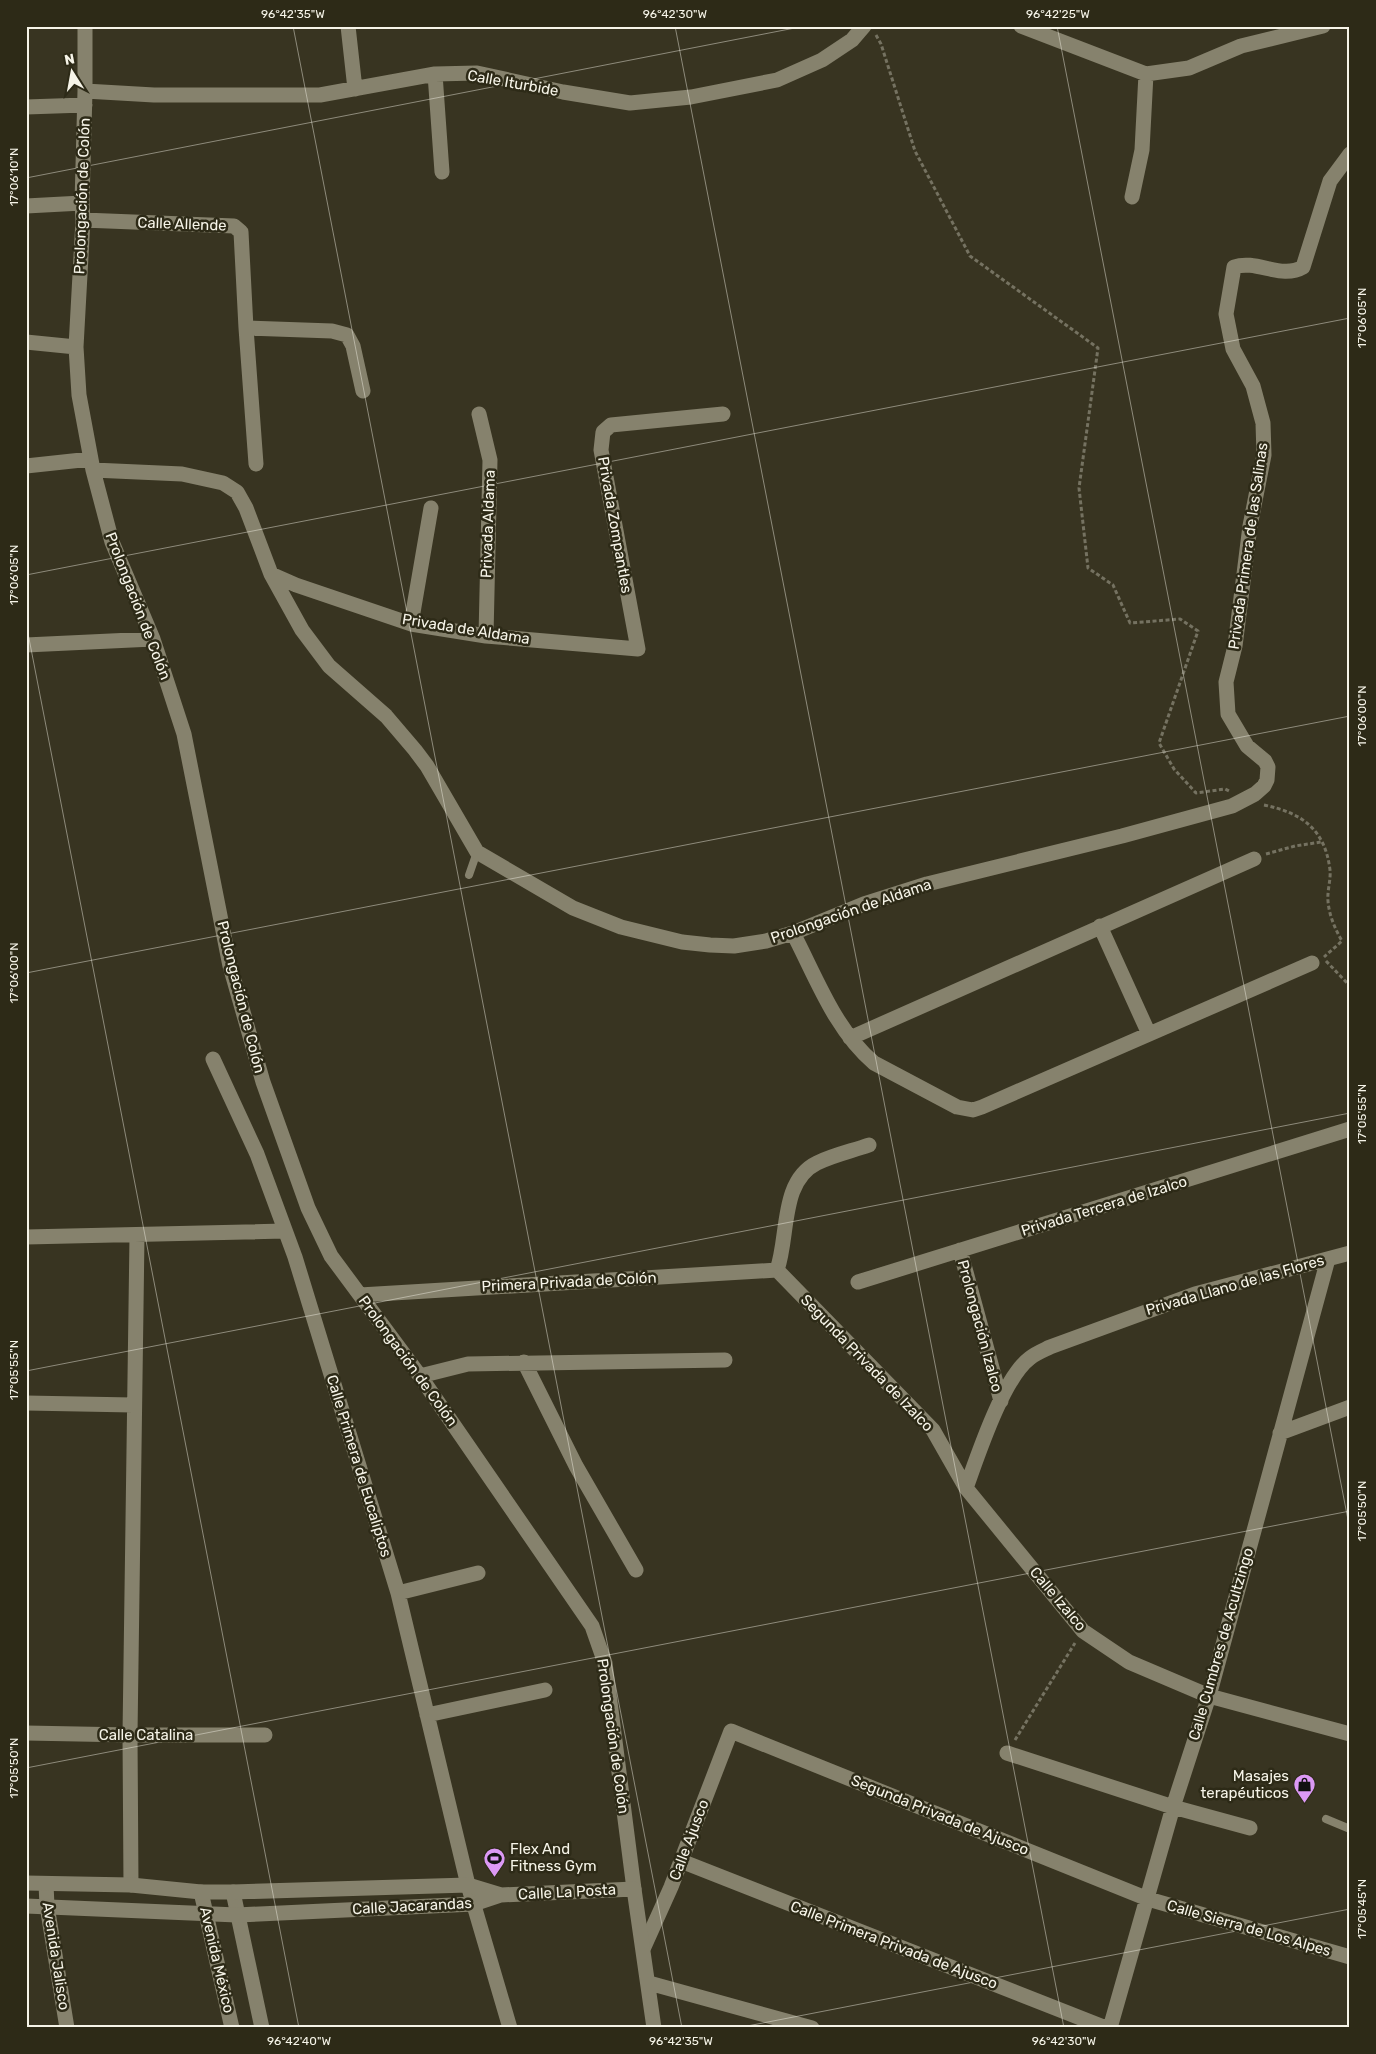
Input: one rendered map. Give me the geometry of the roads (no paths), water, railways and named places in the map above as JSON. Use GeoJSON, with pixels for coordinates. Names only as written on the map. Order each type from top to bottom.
{"type":"FeatureCollection","features":[{"type":"Feature","properties":{"kind":"street","name":"Prolongación de Colón"},"geometry":{"type":"LineString","coordinates":[[85,26],[83,220],[76,347],[79,395],[92,464],[112,542],[153,638],[184,734],[230,966],[263,1082],[308,1208],[331,1256],[420,1376],[592,1626],[605,1663],[634,1889]]}},
{"type":"Feature","properties":{"kind":"street"},"geometry":{"type":"LineString","coordinates":[[348,26],[355,88]]}},
{"type":"Feature","properties":{"kind":"street"},"geometry":{"type":"LineString","coordinates":[[1021,26],[1146,74],[1190,68],[1241,46],[1323,26]]}},
{"type":"Feature","properties":{"kind":"street","name":"Calle Iturbide"},"geometry":{"type":"LineString","coordinates":[[26,107],[85,98],[154,95],[320,95],[435,74],[477,73],[563,92],[630,103],[691,97],[777,80],[822,60],[869,29]]}},
{"type":"Feature","properties":{"kind":"street"},"geometry":{"type":"LineString","coordinates":[[435,74],[442,172]]}},
{"type":"Feature","properties":{"kind":"street"},"geometry":{"type":"LineString","coordinates":[[1132,197],[1142,150],[1146,74]]}},
{"type":"Feature","properties":{"kind":"street","name":"Privada Primera de las Salinas"},"geometry":{"type":"LineString","coordinates":[[1268,773],[1265,761],[1247,746],[1228,714],[1226,682],[1234,646],[1250,526],[1264,455],[1263,423],[1253,386],[1233,349],[1226,314],[1234,268],[1243,264],[1276,271],[1296,272],[1303,267],[1330,182],[1350,154]]}},
{"type":"Feature","properties":{"kind":"street"},"geometry":{"type":"LineString","coordinates":[[26,206],[82,204]]}},
{"type":"Feature","properties":{"kind":"street","name":"Calle Allende"},"geometry":{"type":"LineString","coordinates":[[83,220],[234,226],[242,232],[246,328]]}},
{"type":"Feature","properties":{"kind":"street"},"geometry":{"type":"LineString","coordinates":[[256,464],[246,328],[332,330],[347,335],[353,346],[363,391]]}},
{"type":"Feature","properties":{"kind":"street"},"geometry":{"type":"LineString","coordinates":[[26,342],[76,347]]}},
{"type":"Feature","properties":{"kind":"street","name":"Privada Aldama"},"geometry":{"type":"LineString","coordinates":[[479,414],[490,460],[486,636]]}},
{"type":"Feature","properties":{"kind":"street","name":"Privada Zompantles"},"geometry":{"type":"LineString","coordinates":[[638,649],[601,450],[603,432],[611,425],[723,414]]}},
{"type":"Feature","properties":{"kind":"street","name":"Prolongación de Aldama"},"geometry":{"type":"LineString","coordinates":[[26,466],[92,464],[182,474],[207,478],[231,486],[242,498],[271,574],[302,630],[329,666],[386,716],[427,766],[477,852],[573,908],[595,918],[652,935],[691,943],[734,946],[766,941],[793,933],[864,904],[927,884],[1122,836],[1243,801],[1264,786],[1268,773]]}},
{"type":"Feature","properties":{"kind":"street"},"geometry":{"type":"LineString","coordinates":[[411,624],[431,508]]}},
{"type":"Feature","properties":{"kind":"street","name":"Privada de Aldama"},"geometry":{"type":"LineString","coordinates":[[271,574],[296,585],[411,624],[486,636],[638,649]]}},
{"type":"Feature","properties":{"kind":"street"},"geometry":{"type":"LineString","coordinates":[[26,645],[153,638]]}},
{"type":"Feature","properties":{"kind":"street"},"geometry":{"type":"LineString","coordinates":[[850,1038],[1254,858]]}},
{"type":"Feature","properties":{"kind":"street"},"geometry":{"type":"LineString","coordinates":[[1100,926],[1149,1034]]}},
{"type":"Feature","properties":{"kind":"street"},"geometry":{"type":"LineString","coordinates":[[793,933],[850,1038],[861,1052],[874,1063],[957,1107],[973,1110],[1312,963]]}},
{"type":"Feature","properties":{"kind":"street","name":"Calle Primera de Eucaliptos"},"geometry":{"type":"LineString","coordinates":[[213,1059],[257,1154],[285,1231],[398,1593],[468,1885],[510,2028]]}},
{"type":"Feature","properties":{"kind":"street","name":"Privada Tercera de Izalco"},"geometry":{"type":"LineString","coordinates":[[858,1282],[1350,1129]]}},
{"type":"Feature","properties":{"kind":"street"},"geometry":{"type":"LineString","coordinates":[[777,1270],[785,1238],[788,1205],[794,1184],[816,1163],[869,1145]]}},
{"type":"Feature","properties":{"kind":"street"},"geometry":{"type":"LineString","coordinates":[[26,1237],[137,1236],[285,1231]]}},
{"type":"Feature","properties":{"kind":"street"},"geometry":{"type":"LineString","coordinates":[[131,1885],[130,1735],[133,1405],[137,1236]]}},
{"type":"Feature","properties":{"kind":"street","name":"Prolongación Izalco"},"geometry":{"type":"LineString","coordinates":[[960,1250],[1001,1401]]}},
{"type":"Feature","properties":{"kind":"street","name":"Privada Llano de las Flores"},"geometry":{"type":"LineString","coordinates":[[1001,1401],[1022,1366],[1030,1358],[1050,1347],[1194,1294],[1350,1253]]}},
{"type":"Feature","properties":{"kind":"street","name":"Calle Cumbres de Acultzingo"},"geometry":{"type":"LineString","coordinates":[[1110,2028],[1173,1806],[1209,1696],[1328,1259]]}},
{"type":"Feature","properties":{"kind":"street","name":"Primera Privada de Colón"},"geometry":{"type":"LineString","coordinates":[[360,1295],[777,1270]]}},
{"type":"Feature","properties":{"kind":"street","name":"Segunda Privada de Izalco"},"geometry":{"type":"LineString","coordinates":[[777,1270],[933,1430],[966,1488]]}},
{"type":"Feature","properties":{"kind":"street"},"geometry":{"type":"LineString","coordinates":[[420,1376],[468,1364],[725,1360]]}},
{"type":"Feature","properties":{"kind":"street"},"geometry":{"type":"LineString","coordinates":[[524,1362],[576,1466],[636,1570]]}},
{"type":"Feature","properties":{"kind":"street"},"geometry":{"type":"LineString","coordinates":[[966,1488],[1001,1401]]}},
{"type":"Feature","properties":{"kind":"street"},"geometry":{"type":"LineString","coordinates":[[26,1403],[133,1405]]}},
{"type":"Feature","properties":{"kind":"street"},"geometry":{"type":"LineString","coordinates":[[1280,1433],[1350,1406]]}},
{"type":"Feature","properties":{"kind":"street","name":"Calle Izalco"},"geometry":{"type":"LineString","coordinates":[[966,1488],[1083,1631],[1129,1662],[1209,1696],[1350,1734]]}},
{"type":"Feature","properties":{"kind":"street"},"geometry":{"type":"LineString","coordinates":[[398,1593],[478,1573]]}},
{"type":"Feature","properties":{"kind":"street"},"geometry":{"type":"LineString","coordinates":[[428,1716],[545,1690]]}},
{"type":"Feature","properties":{"kind":"street","name":"Calle Ajusco"},"geometry":{"type":"LineString","coordinates":[[644,1947],[681,1861],[731,1731]]}},
{"type":"Feature","properties":{"kind":"street","name":"Segunda Privada de Ajusco"},"geometry":{"type":"LineString","coordinates":[[731,1731],[1148,1899]]}},
{"type":"Feature","properties":{"kind":"street","name":"Calle Catalina"},"geometry":{"type":"LineString","coordinates":[[26,1732],[130,1735],[265,1735]]}},
{"type":"Feature","properties":{"kind":"street"},"geometry":{"type":"LineString","coordinates":[[1007,1753],[1173,1806],[1250,1828]]}},
{"type":"Feature","properties":{"kind":"street","name":"Calle Primera Privada de Ajusco"},"geometry":{"type":"LineString","coordinates":[[681,1861],[1106,2028]]}},
{"type":"Feature","properties":{"kind":"street","name":"Calle Jacarandas"},"geometry":{"type":"LineString","coordinates":[[26,1883],[131,1885],[201,1892],[468,1885],[501,1895]]}},
{"type":"Feature","properties":{"kind":"street","name":"Avenida Jalisco"},"geometry":{"type":"LineString","coordinates":[[46,1884],[47,1906],[67,2028]]}},
{"type":"Feature","properties":{"kind":"street"},"geometry":{"type":"LineString","coordinates":[[634,1889],[644,1947],[654,2028]]}},
{"type":"Feature","properties":{"kind":"street","name":"Calle La Posta"},"geometry":{"type":"LineString","coordinates":[[501,1895],[634,1889]]}},
{"type":"Feature","properties":{"kind":"street","name":"Avenida México"},"geometry":{"type":"LineString","coordinates":[[201,1892],[232,2028]]}},
{"type":"Feature","properties":{"kind":"street","name":"Avenida México"},"geometry":{"type":"LineString","coordinates":[[233,1892],[262,2028]]}},
{"type":"Feature","properties":{"kind":"street","name":"Calle Jacarandas"},"geometry":{"type":"LineString","coordinates":[[26,1906],[237,1915],[474,1904],[501,1895]]}},
{"type":"Feature","properties":{"kind":"street","name":"Calle Sierra de Los Alpes"},"geometry":{"type":"LineString","coordinates":[[1148,1899],[1350,1958]]}},
{"type":"Feature","properties":{"kind":"street"},"geometry":{"type":"LineString","coordinates":[[649,1983],[812,2028]]}},
{"type":"Feature","properties":{"kind":"lane"},"geometry":{"type":"LineString","coordinates":[[469,875],[477,852]]}},
{"type":"Feature","properties":{"kind":"lane"},"geometry":{"type":"LineString","coordinates":[[1326,1819],[1350,1829]]}},
{"type":"Feature","properties":{"kind":"place","name":"Masajes terapéuticos"},"geometry":{"type":"Point","coordinates":[1305,1804]}},
{"type":"Feature","properties":{"kind":"place","name":"Flex And Fitness Gym"},"geometry":{"type":"Point","coordinates":[494,1877]}}]}
